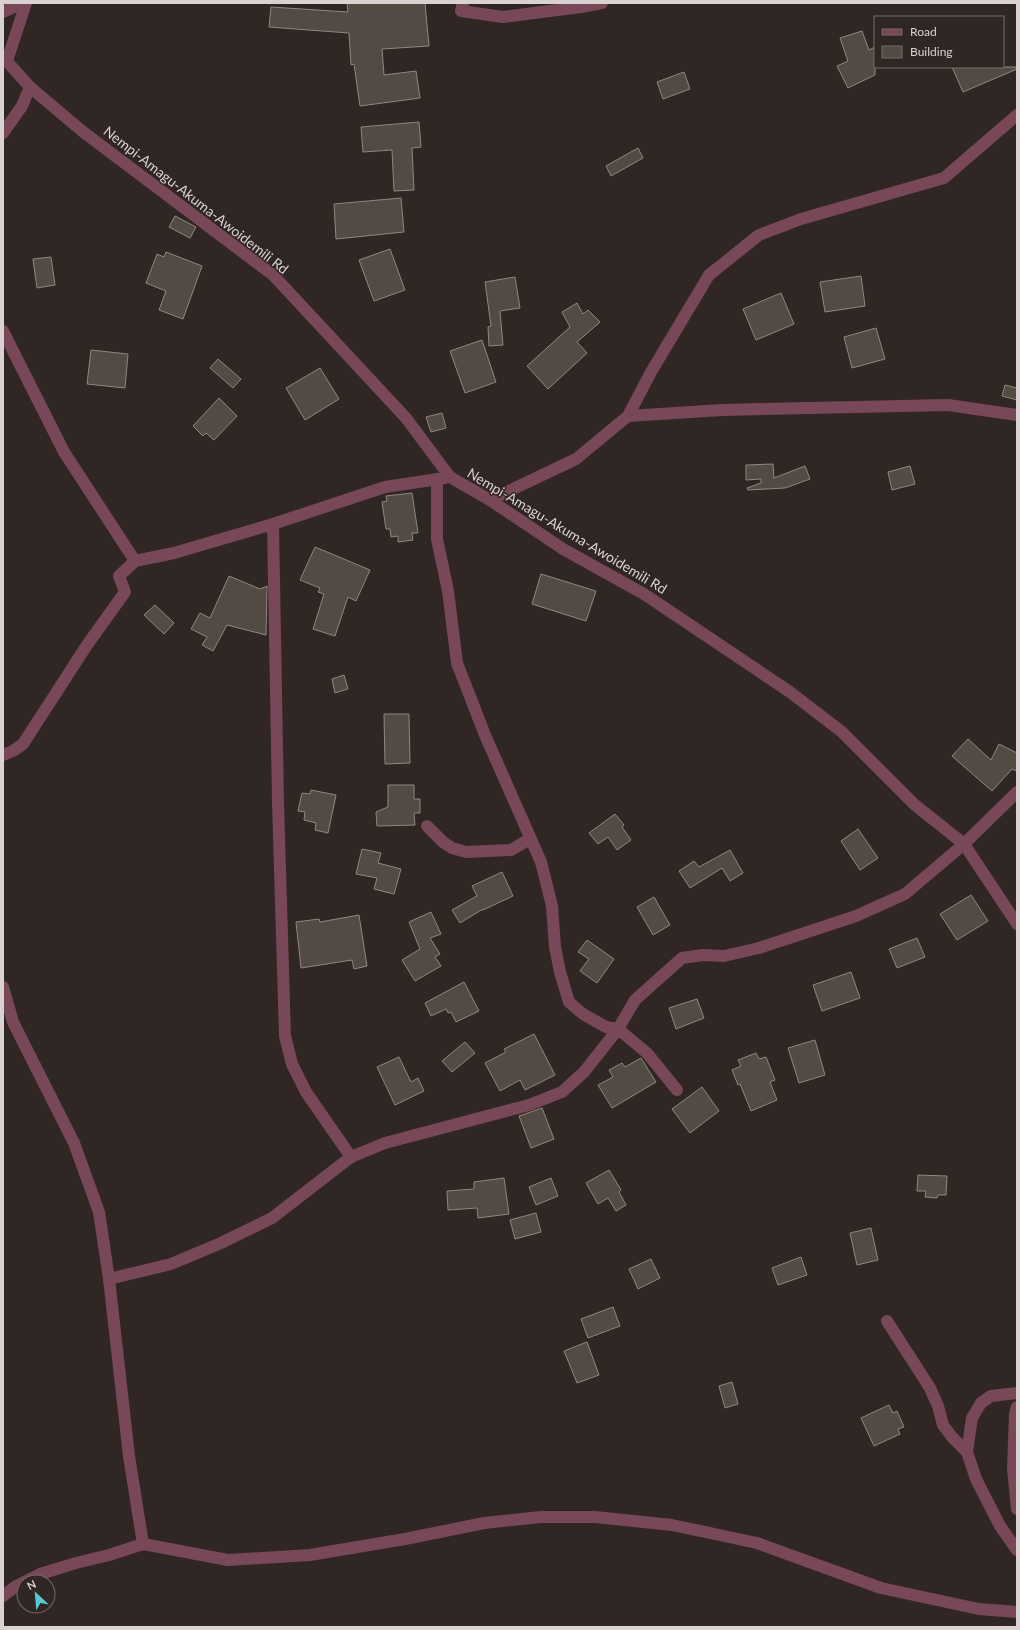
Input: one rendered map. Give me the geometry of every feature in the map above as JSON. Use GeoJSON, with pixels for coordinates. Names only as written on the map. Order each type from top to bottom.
{"type":"FeatureCollection","features":[{"type":"Feature","properties":{"kind":"street"},"geometry":{"type":"LineString","coordinates":[[3,12],[7,12],[24,3]]}},
{"type":"Feature","properties":{"kind":"street"},"geometry":{"type":"LineString","coordinates":[[5,59],[24,3]]}},
{"type":"Feature","properties":{"kind":"street"},"geometry":{"type":"LineString","coordinates":[[463,3],[461,11],[503,17],[602,3]]}},
{"type":"Feature","properties":{"kind":"street","name":"Nempi-Amagu-Akuma-Awoidemili Rd"},"geometry":{"type":"LineString","coordinates":[[5,59],[30,87],[82,131],[273,275],[406,418],[450,477],[490,500],[563,549],[644,594],[790,692],[842,732],[915,805],[964,844],[1017,924]]}},
{"type":"Feature","properties":{"kind":"street"},"geometry":{"type":"LineString","coordinates":[[3,133],[22,106],[30,87]]}},
{"type":"Feature","properties":{"kind":"street"},"geometry":{"type":"LineString","coordinates":[[490,500],[576,459],[628,416],[651,372],[709,275],[759,235],[801,219],[944,178],[1017,116]]}},
{"type":"Feature","properties":{"kind":"street"},"geometry":{"type":"LineString","coordinates":[[3,331],[64,452],[135,561]]}},
{"type":"Feature","properties":{"kind":"street"},"geometry":{"type":"LineString","coordinates":[[628,416],[722,410],[948,406],[1017,415]]}},
{"type":"Feature","properties":{"kind":"street"},"geometry":{"type":"LineString","coordinates":[[3,755],[13,751],[22,744],[87,645],[125,592],[119,576],[135,561],[174,553],[273,524],[385,487],[450,477]]}},
{"type":"Feature","properties":{"kind":"street"},"geometry":{"type":"LineString","coordinates":[[437,480],[437,539],[448,591],[457,663],[485,735],[541,862],[552,906],[555,947],[560,972],[569,1002],[582,1014],[606,1027],[618,1029],[647,1053],[676,1090]]}},
{"type":"Feature","properties":{"kind":"street"},"geometry":{"type":"LineString","coordinates":[[273,524],[278,802],[285,1036],[292,1064],[306,1092],[351,1157]]}},
{"type":"Feature","properties":{"kind":"street"},"geometry":{"type":"LineString","coordinates":[[109,1278],[171,1264],[221,1243],[272,1218],[351,1157],[385,1144],[529,1105],[562,1092],[584,1072],[618,1029],[635,1000],[682,958],[703,955],[724,956],[752,949],[856,916],[904,894],[964,844],[1017,792]]}},
{"type":"Feature","properties":{"kind":"street"},"geometry":{"type":"LineString","coordinates":[[427,826],[443,842],[452,848],[466,852],[511,850],[530,839]]}},
{"type":"Feature","properties":{"kind":"street"},"geometry":{"type":"LineString","coordinates":[[3,987],[8,1023],[74,1143],[99,1212],[109,1278],[129,1456],[143,1544]]}},
{"type":"Feature","properties":{"kind":"street"},"geometry":{"type":"LineString","coordinates":[[887,1321],[930,1388],[938,1406],[943,1425],[952,1437],[967,1452],[976,1479],[1000,1526],[1017,1550]]}},
{"type":"Feature","properties":{"kind":"street"},"geometry":{"type":"LineString","coordinates":[[967,1452],[972,1418],[981,1403],[991,1396],[1017,1393]]}},
{"type":"Feature","properties":{"kind":"street"},"geometry":{"type":"LineString","coordinates":[[1017,1407],[1015,1414],[1013,1469],[1017,1509]]}},
{"type":"Feature","properties":{"kind":"street"},"geometry":{"type":"LineString","coordinates":[[3,1596],[16,1586],[40,1574],[143,1544],[228,1560],[310,1555],[484,1523],[541,1517],[595,1517],[672,1526],[757,1543],[881,1588],[980,1609],[1017,1612]]}},
{"type":"Feature","properties":{"kind":"building"},"geometry":{"type":"Polygon","coordinates":[[[347,3],[425,3],[429,46],[382,49],[384,75],[416,71],[420,98],[360,106],[354,64],[351,65],[349,33],[269,27],[271,7],[348,12],[347,3]]]}},
{"type":"Feature","properties":{"kind":"building"},"geometry":{"type":"Polygon","coordinates":[[[862,31],[869,50],[874,48],[875,75],[848,88],[837,66],[848,61],[840,38],[862,31]]]}},
{"type":"Feature","properties":{"kind":"building"},"geometry":{"type":"Polygon","coordinates":[[[1017,67],[1017,69],[963,92],[952,68],[1017,67]]]}},
{"type":"Feature","properties":{"kind":"building"},"geometry":{"type":"Polygon","coordinates":[[[684,72],[690,89],[663,99],[657,82],[684,72]]]}},
{"type":"Feature","properties":{"kind":"building"},"geometry":{"type":"Polygon","coordinates":[[[419,122],[421,147],[412,148],[414,190],[394,191],[392,150],[363,152],[361,127],[419,122]]]}},
{"type":"Feature","properties":{"kind":"building"},"geometry":{"type":"Polygon","coordinates":[[[638,148],[643,158],[611,176],[606,166],[638,148]]]}},
{"type":"Feature","properties":{"kind":"building"},"geometry":{"type":"Polygon","coordinates":[[[401,198],[404,232],[336,239],[334,204],[401,198]]]}},
{"type":"Feature","properties":{"kind":"building"},"geometry":{"type":"Polygon","coordinates":[[[175,216],[196,227],[190,238],[169,227],[175,216]]]}},
{"type":"Feature","properties":{"kind":"building"},"geometry":{"type":"Polygon","coordinates":[[[390,249],[405,290],[374,301],[359,260],[390,249]]]}},
{"type":"Feature","properties":{"kind":"building"},"geometry":{"type":"Polygon","coordinates":[[[166,252],[202,266],[183,319],[159,310],[166,291],[146,283],[157,254],[164,257],[166,252]]]}},
{"type":"Feature","properties":{"kind":"building"},"geometry":{"type":"Polygon","coordinates":[[[51,257],[55,285],[37,288],[33,259],[51,257]]]}},
{"type":"Feature","properties":{"kind":"building"},"geometry":{"type":"Polygon","coordinates":[[[861,276],[865,306],[825,312],[820,282],[861,276]]]}},
{"type":"Feature","properties":{"kind":"building"},"geometry":{"type":"Polygon","coordinates":[[[515,277],[520,308],[500,311],[503,345],[489,346],[488,327],[491,326],[485,282],[515,277]]]}},
{"type":"Feature","properties":{"kind":"building"},"geometry":{"type":"Polygon","coordinates":[[[781,293],[794,324],[756,340],[743,309],[781,293]]]}},
{"type":"Feature","properties":{"kind":"building"},"geometry":{"type":"Polygon","coordinates":[[[577,303],[583,314],[588,310],[600,322],[577,342],[587,353],[548,389],[527,366],[570,327],[562,312],[577,303]]]}},
{"type":"Feature","properties":{"kind":"building"},"geometry":{"type":"Polygon","coordinates":[[[876,328],[885,359],[852,368],[844,337],[876,328]]]}},
{"type":"Feature","properties":{"kind":"building"},"geometry":{"type":"Polygon","coordinates":[[[482,340],[496,382],[465,393],[450,351],[482,340]]]}},
{"type":"Feature","properties":{"kind":"building"},"geometry":{"type":"Polygon","coordinates":[[[91,350],[128,354],[125,388],[87,384],[91,350]]]}},
{"type":"Feature","properties":{"kind":"building"},"geometry":{"type":"Polygon","coordinates":[[[218,359],[241,379],[233,388],[210,368],[218,359]]]}},
{"type":"Feature","properties":{"kind":"building"},"geometry":{"type":"Polygon","coordinates":[[[320,368],[339,399],[305,420],[286,388],[320,368]]]}},
{"type":"Feature","properties":{"kind":"building"},"geometry":{"type":"Polygon","coordinates":[[[1005,385],[1017,388],[1017,400],[1002,396],[1005,385]]]}},
{"type":"Feature","properties":{"kind":"building"},"geometry":{"type":"Polygon","coordinates":[[[219,398],[237,416],[214,440],[206,433],[203,436],[193,426],[219,398]]]}},
{"type":"Feature","properties":{"kind":"building"},"geometry":{"type":"Polygon","coordinates":[[[442,413],[446,428],[431,432],[426,417],[442,413]]]}},
{"type":"Feature","properties":{"kind":"building"},"geometry":{"type":"Polygon","coordinates":[[[773,464],[774,478],[805,466],[810,479],[785,488],[748,490],[747,488],[761,483],[761,479],[746,480],[746,465],[773,464]]]}},
{"type":"Feature","properties":{"kind":"building"},"geometry":{"type":"Polygon","coordinates":[[[910,466],[915,484],[892,490],[888,472],[910,466]]]}},
{"type":"Feature","properties":{"kind":"building"},"geometry":{"type":"Polygon","coordinates":[[[412,493],[418,533],[412,533],[413,540],[398,542],[398,536],[391,537],[390,529],[386,529],[382,502],[387,501],[386,496],[412,493]]]}},
{"type":"Feature","properties":{"kind":"building"},"geometry":{"type":"Polygon","coordinates":[[[315,547],[370,570],[356,601],[348,597],[335,636],[313,629],[324,594],[318,592],[320,588],[300,580],[315,547]]]}},
{"type":"Feature","properties":{"kind":"building"},"geometry":{"type":"Polygon","coordinates":[[[541,574],[596,591],[586,621],[532,604],[541,574]]]}},
{"type":"Feature","properties":{"kind":"building"},"geometry":{"type":"Polygon","coordinates":[[[229,576],[260,589],[267,586],[266,635],[227,625],[213,651],[202,645],[207,637],[191,629],[200,613],[210,618],[229,576]]]}},
{"type":"Feature","properties":{"kind":"building"},"geometry":{"type":"Polygon","coordinates":[[[155,605],[174,623],[164,634],[144,615],[155,605]]]}},
{"type":"Feature","properties":{"kind":"building"},"geometry":{"type":"Polygon","coordinates":[[[344,675],[348,689],[335,693],[332,679],[344,675]]]}},
{"type":"Feature","properties":{"kind":"building"},"geometry":{"type":"Polygon","coordinates":[[[384,714],[409,714],[410,763],[385,764],[384,714]]]}},
{"type":"Feature","properties":{"kind":"building"},"geometry":{"type":"Polygon","coordinates":[[[968,739],[991,760],[999,744],[1017,753],[1017,771],[1012,769],[992,791],[952,756],[968,739]]]}},
{"type":"Feature","properties":{"kind":"building"},"geometry":{"type":"Polygon","coordinates":[[[388,785],[414,785],[414,799],[420,799],[420,813],[414,813],[415,825],[377,826],[376,812],[388,807],[388,785]]]}},
{"type":"Feature","properties":{"kind":"building"},"geometry":{"type":"Polygon","coordinates":[[[311,790],[336,795],[328,833],[315,830],[316,823],[304,820],[305,812],[298,811],[302,793],[310,794],[311,790]]]}},
{"type":"Feature","properties":{"kind":"building"},"geometry":{"type":"Polygon","coordinates":[[[615,814],[624,825],[622,827],[631,840],[617,850],[608,837],[598,844],[589,833],[615,814]]]}},
{"type":"Feature","properties":{"kind":"building"},"geometry":{"type":"Polygon","coordinates":[[[858,829],[878,858],[860,870],[841,841],[858,829]]]}},
{"type":"Feature","properties":{"kind":"building"},"geometry":{"type":"Polygon","coordinates":[[[362,849],[381,853],[378,863],[401,869],[394,894],[374,889],[377,878],[356,874],[362,849]]]}},
{"type":"Feature","properties":{"kind":"building"},"geometry":{"type":"Polygon","coordinates":[[[730,850],[743,873],[730,881],[722,868],[690,888],[679,871],[694,861],[699,867],[730,850]]]}},
{"type":"Feature","properties":{"kind":"building"},"geometry":{"type":"Polygon","coordinates":[[[502,872],[513,896],[483,909],[460,923],[452,910],[477,896],[472,886],[502,872]]]}},
{"type":"Feature","properties":{"kind":"building"},"geometry":{"type":"Polygon","coordinates":[[[971,895],[988,921],[957,940],[940,914],[971,895]]]}},
{"type":"Feature","properties":{"kind":"building"},"geometry":{"type":"Polygon","coordinates":[[[654,897],[670,925],[653,935],[637,907],[654,897]]]}},
{"type":"Feature","properties":{"kind":"building"},"geometry":{"type":"Polygon","coordinates":[[[431,912],[441,934],[430,938],[440,954],[435,957],[441,966],[415,981],[402,960],[420,949],[409,922],[431,912]]]}},
{"type":"Feature","properties":{"kind":"building"},"geometry":{"type":"Polygon","coordinates":[[[359,915],[367,966],[354,969],[352,960],[301,968],[296,922],[319,919],[320,922],[359,915]]]}},
{"type":"Feature","properties":{"kind":"building"},"geometry":{"type":"Polygon","coordinates":[[[917,938],[925,957],[897,968],[889,949],[917,938]]]}},
{"type":"Feature","properties":{"kind":"building"},"geometry":{"type":"Polygon","coordinates":[[[587,940],[614,959],[597,983],[580,971],[589,959],[578,952],[587,940]]]}},
{"type":"Feature","properties":{"kind":"building"},"geometry":{"type":"Polygon","coordinates":[[[851,972],[860,998],[822,1011],[813,985],[851,972]]]}},
{"type":"Feature","properties":{"kind":"building"},"geometry":{"type":"Polygon","coordinates":[[[464,982],[479,1011],[456,1022],[451,1012],[448,1013],[446,1009],[431,1016],[425,1003],[464,982]]]}},
{"type":"Feature","properties":{"kind":"building"},"geometry":{"type":"Polygon","coordinates":[[[697,999],[704,1018],[676,1029],[669,1008],[697,999]]]}},
{"type":"Feature","properties":{"kind":"building"},"geometry":{"type":"Polygon","coordinates":[[[534,1034],[555,1075],[525,1090],[520,1080],[500,1091],[485,1063],[506,1052],[504,1049],[534,1034]]]}},
{"type":"Feature","properties":{"kind":"building"},"geometry":{"type":"Polygon","coordinates":[[[815,1040],[825,1075],[799,1083],[788,1048],[815,1040]]]}},
{"type":"Feature","properties":{"kind":"building"},"geometry":{"type":"Polygon","coordinates":[[[465,1042],[475,1053],[452,1072],[442,1061],[465,1042]]]}},
{"type":"Feature","properties":{"kind":"building"},"geometry":{"type":"Polygon","coordinates":[[[756,1053],[759,1059],[766,1057],[775,1080],[770,1082],[777,1100],[751,1111],[740,1084],[738,1085],[732,1070],[741,1066],[738,1060],[756,1053]]]}},
{"type":"Feature","properties":{"kind":"building"},"geometry":{"type":"Polygon","coordinates":[[[399,1057],[411,1082],[418,1078],[424,1091],[395,1105],[377,1067],[399,1057]]]}},
{"type":"Feature","properties":{"kind":"building"},"geometry":{"type":"Polygon","coordinates":[[[641,1058],[656,1082],[612,1108],[598,1085],[613,1077],[609,1070],[622,1063],[625,1067],[641,1058]]]}},
{"type":"Feature","properties":{"kind":"building"},"geometry":{"type":"Polygon","coordinates":[[[702,1087],[719,1111],[690,1133],[672,1109],[702,1087]]]}},
{"type":"Feature","properties":{"kind":"building"},"geometry":{"type":"Polygon","coordinates":[[[542,1108],[554,1139],[531,1148],[519,1116],[542,1108]]]}},
{"type":"Feature","properties":{"kind":"building"},"geometry":{"type":"Polygon","coordinates":[[[609,1170],[621,1190],[619,1192],[626,1205],[616,1211],[608,1198],[598,1204],[586,1183],[609,1170]]]}},
{"type":"Feature","properties":{"kind":"building"},"geometry":{"type":"Polygon","coordinates":[[[918,1175],[947,1176],[946,1195],[938,1195],[937,1198],[925,1197],[926,1191],[917,1191],[918,1175]]]}},
{"type":"Feature","properties":{"kind":"building"},"geometry":{"type":"Polygon","coordinates":[[[504,1178],[509,1214],[478,1218],[477,1208],[448,1210],[447,1191],[474,1189],[474,1182],[504,1178]]]}},
{"type":"Feature","properties":{"kind":"building"},"geometry":{"type":"Polygon","coordinates":[[[551,1178],[558,1196],[536,1205],[529,1187],[551,1178]]]}},
{"type":"Feature","properties":{"kind":"building"},"geometry":{"type":"Polygon","coordinates":[[[536,1213],[541,1232],[515,1239],[510,1220],[536,1213]]]}},
{"type":"Feature","properties":{"kind":"building"},"geometry":{"type":"Polygon","coordinates":[[[871,1228],[878,1260],[857,1265],[850,1233],[871,1228]]]}},
{"type":"Feature","properties":{"kind":"building"},"geometry":{"type":"Polygon","coordinates":[[[801,1257],[807,1275],[778,1285],[772,1268],[801,1257]]]}},
{"type":"Feature","properties":{"kind":"building"},"geometry":{"type":"Polygon","coordinates":[[[651,1259],[660,1278],[638,1289],[629,1269],[651,1259]]]}},
{"type":"Feature","properties":{"kind":"building"},"geometry":{"type":"Polygon","coordinates":[[[613,1307],[620,1326],[588,1338],[581,1319],[613,1307]]]}},
{"type":"Feature","properties":{"kind":"building"},"geometry":{"type":"Polygon","coordinates":[[[587,1342],[599,1375],[577,1383],[564,1351],[587,1342]]]}},
{"type":"Feature","properties":{"kind":"building"},"geometry":{"type":"Polygon","coordinates":[[[732,1382],[738,1404],[725,1408],[719,1386],[732,1382]]]}},
{"type":"Feature","properties":{"kind":"building"},"geometry":{"type":"Polygon","coordinates":[[[889,1405],[893,1413],[897,1411],[904,1427],[898,1429],[900,1434],[874,1446],[861,1418],[889,1405]]]}}]}
